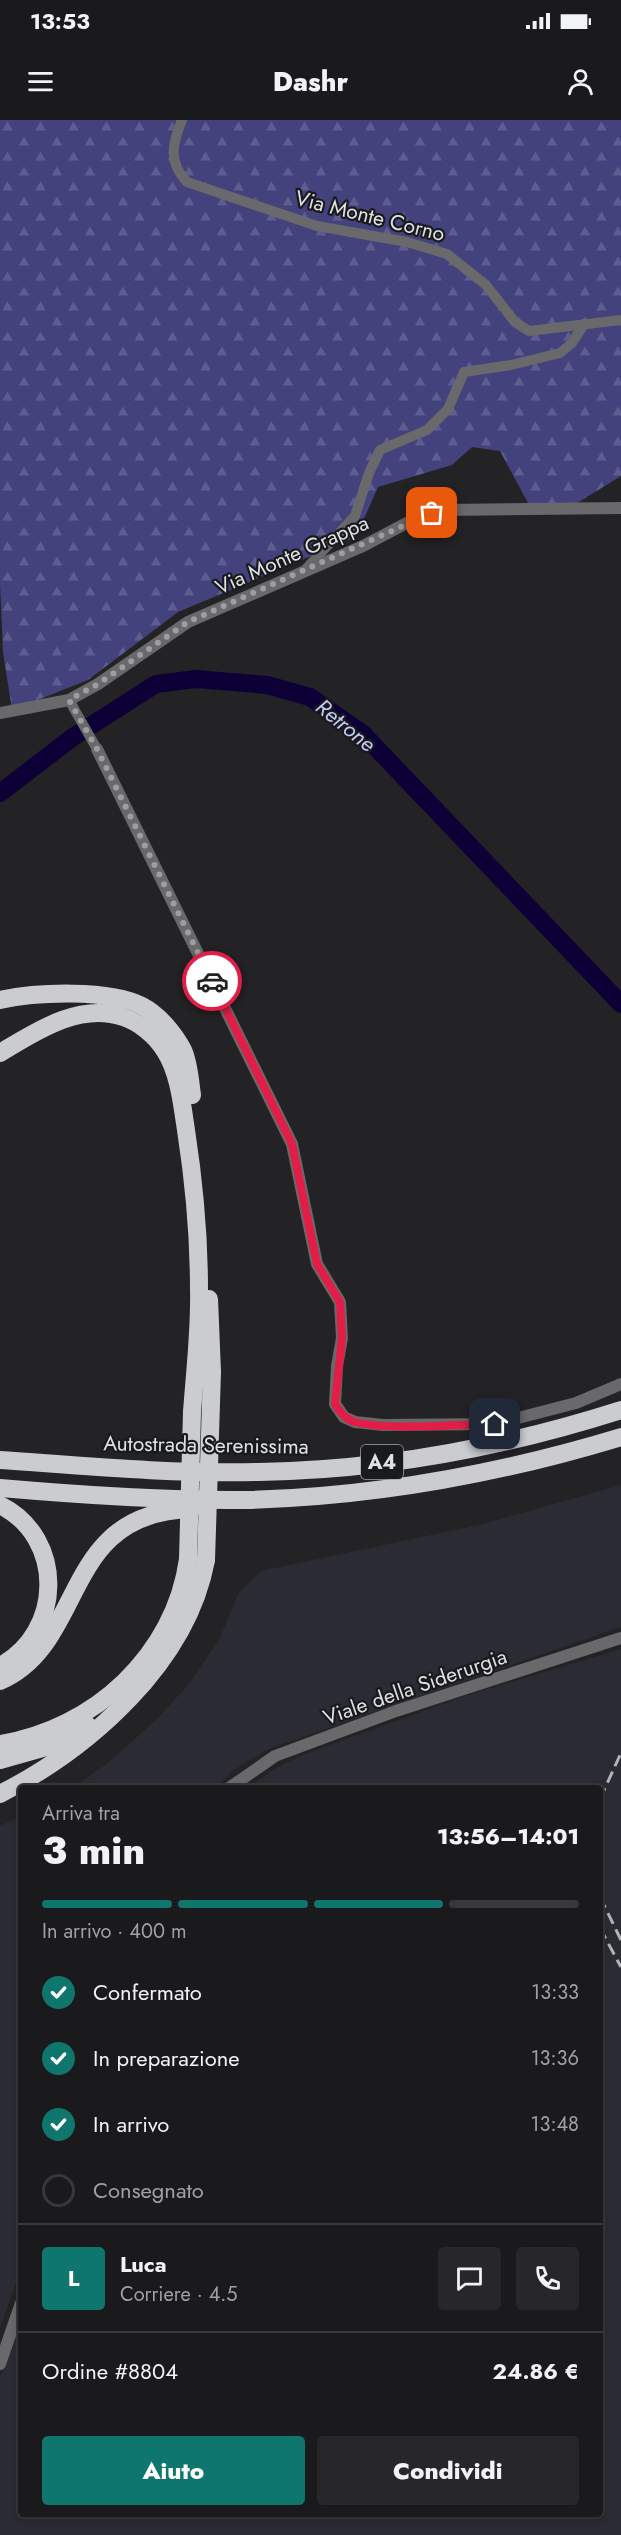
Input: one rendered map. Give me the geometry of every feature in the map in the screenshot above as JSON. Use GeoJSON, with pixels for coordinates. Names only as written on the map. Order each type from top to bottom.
{"type":"FeatureCollection","features":[{"type":"Feature","properties":{"kind":"highway"},"geometry":{"type":"LineString","coordinates":[[0,1000],[47,995],[111,996],[142,1006],[170,1030],[184,1052],[195,1110],[207,1224],[212,1372],[197,1559],[170,1619],[150,1652],[129,1677],[93,1708],[65,1724],[34,1737],[0,1744]]}},
{"type":"Feature","properties":{"kind":"highway"},"geometry":{"type":"LineString","coordinates":[[0,1053],[49,1025],[82,1015],[104,1013],[124,1017],[147,1030],[165,1050],[176,1077],[183,1106],[192,1176],[199,1290],[192,1412],[198,1592],[179,1635],[158,1665],[128,1697],[72,1751],[30,1779],[0,1794]]}},
{"type":"Feature","properties":{"kind":"highway","name":"Autostrada Serenissima"},"geometry":{"type":"LineString","coordinates":[[0,1460],[137,1470],[259,1473],[394,1461],[503,1441],[621,1410]]}},
{"type":"Feature","properties":{"kind":"highway","name":"A4"},"geometry":{"type":"LineString","coordinates":[[0,1488],[94,1496],[245,1500],[320,1495],[449,1480],[621,1437]]}},
{"type":"Feature","properties":{"kind":"highway"},"geometry":{"type":"LineString","coordinates":[[0,1451],[137,1470]]}},
{"type":"Feature","properties":{"kind":"highway"},"geometry":{"type":"LineString","coordinates":[[0,1681],[22,1669],[40,1650],[83,1572],[99,1550],[116,1534],[140,1520],[174,1510],[343,1502],[416,1490],[449,1480]]}},
{"type":"Feature","properties":{"kind":"highway"},"geometry":{"type":"LineString","coordinates":[[0,1505],[21,1518],[35,1536],[44,1556],[48,1583],[44,1612],[35,1635],[21,1653],[0,1666]]}},
{"type":"Feature","properties":{"kind":"highway"},"geometry":{"type":"LineString","coordinates":[[0,1760],[36,1751],[80,1732],[128,1697]]}},
{"type":"Feature","properties":{"kind":"street","name":"Via Monte Corno"},"geometry":{"type":"LineString","coordinates":[[182,120],[173,144],[174,163],[187,182],[317,226],[407,242],[447,254],[486,285],[515,322],[530,331],[621,320]]}},
{"type":"Feature","properties":{"kind":"street"},"geometry":{"type":"LineString","coordinates":[[302,573],[355,516],[369,473],[380,450],[427,430],[448,409],[464,372],[511,365],[560,353],[572,343],[584,324]]}},
{"type":"Feature","properties":{"kind":"street","name":"Via Monte Grappa"},"geometry":{"type":"LineString","coordinates":[[0,713],[69,700],[98,684],[188,622],[302,573],[420,516],[443,510],[621,508]]}},
{"type":"Feature","properties":{"kind":"street"},"geometry":{"type":"LineString","coordinates":[[69,700],[97,749],[292,1144],[317,1264],[340,1302],[342,1338],[335,1404],[344,1417],[355,1422],[383,1425],[495,1424],[576,1403],[621,1384]]}},
{"type":"Feature","properties":{"kind":"street","name":"Viale della Siderurgia"},"geometry":{"type":"LineString","coordinates":[[233,1785],[275,1756],[396,1711],[621,1638]]}},
{"type":"Feature","properties":{"kind":"street"},"geometry":{"type":"LineString","coordinates":[[0,2364],[18,2312]]}},
{"type":"Feature","properties":{"kind":"shaded area"},"geometry":{"type":"Polygon","coordinates":[[[621,1485],[621,1627],[268,1749],[232,1771],[220,1785],[77,1785],[109,1762],[157,1719],[189,1684],[219,1640],[238,1594],[261,1571],[483,1524],[621,1485]]]}},
{"type":"Feature","properties":{"kind":"shaded area"},"geometry":{"type":"Polygon","coordinates":[[[621,1649],[621,2535],[0,2535],[0,2379],[18,2328],[18,2517],[603,2517],[603,1785],[251,1785],[278,1767],[305,1754],[468,1695],[621,1649]]]}},
{"type":"Feature","properties":{"kind":"shaded area"},"geometry":{"type":"Polygon","coordinates":[[[18,1817],[18,2277],[0,2328],[0,1826],[18,1817]]]}},
{"type":"Feature","properties":{"kind":"green space"},"geometry":{"type":"Polygon","coordinates":[[[0,120],[621,120],[621,476],[577,503],[528,503],[500,451],[472,447],[452,465],[378,487],[356,537],[178,612],[88,680],[12,710],[3,652],[0,583],[0,120]]]}},
{"type":"Feature","properties":{"kind":"waterway","name":"Retrone"},"geometry":{"type":"LineString","coordinates":[[0,793],[73,737],[156,684],[196,679],[267,685],[310,697],[363,734],[621,1004]]}},
{"type":"Feature","properties":{"kind":"railway"},"geometry":{"type":"LineString","coordinates":[[603,1792],[621,1753]]}},
{"type":"Feature","properties":{"kind":"railway"},"geometry":{"type":"LineString","coordinates":[[603,1903],[621,1940]]}},
{"type":"Feature","properties":{"kind":"railway"},"geometry":{"type":"LineString","coordinates":[[603,1934],[621,1967]]}},
{"type":"Feature","properties":{"kind":"way so far"},"geometry":{"type":"LineString","coordinates":[[212,981],[97,749],[69,700],[98,684],[188,622],[363,546],[420,516],[432,513]]}},
{"type":"Feature","properties":{"kind":"route"},"geometry":{"type":"LineString","coordinates":[[212,981],[292,1144],[317,1264],[340,1302],[342,1338],[337,1366],[335,1404],[344,1417],[355,1422],[383,1425],[495,1424]]}}]}
